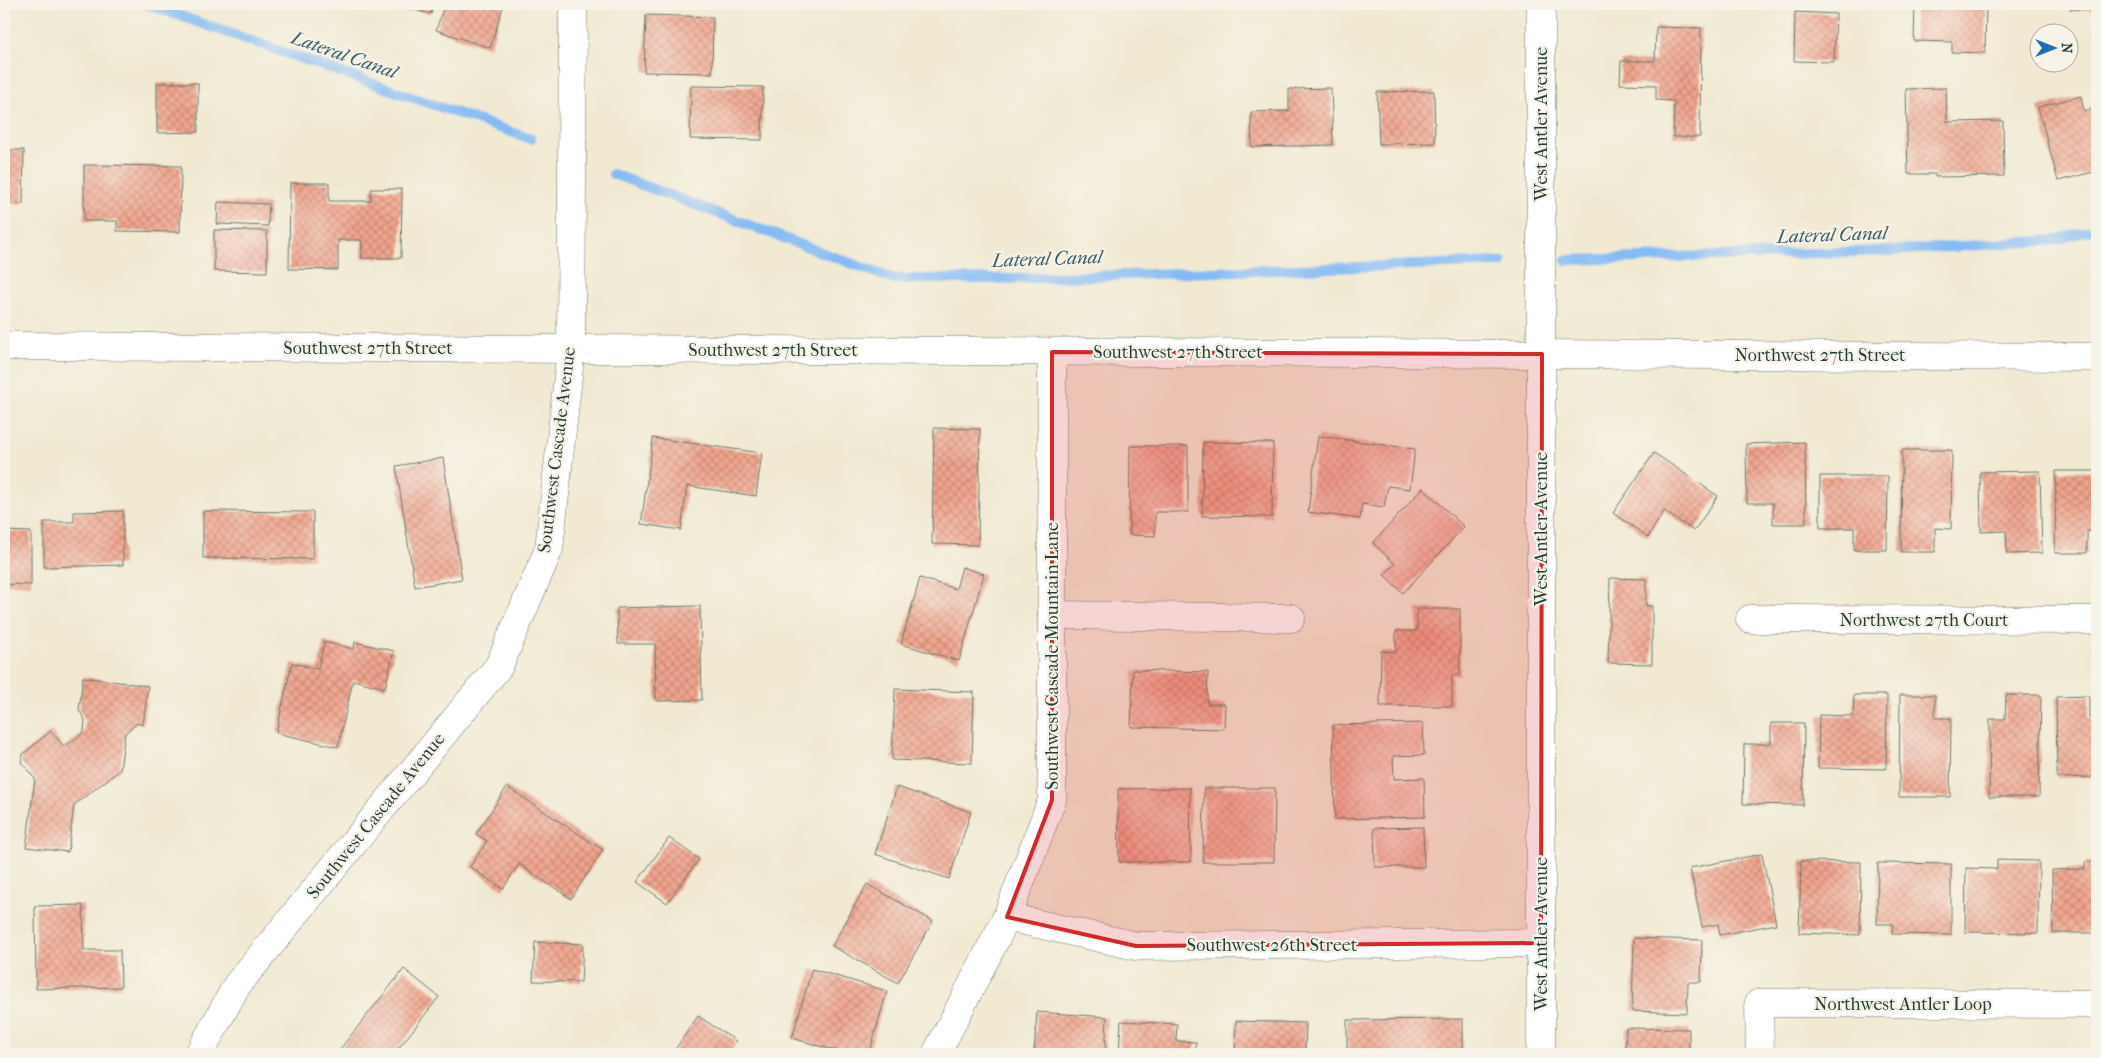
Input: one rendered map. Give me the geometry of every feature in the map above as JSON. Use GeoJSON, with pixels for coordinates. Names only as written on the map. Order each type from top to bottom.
{"type":"FeatureCollection","features":[{"type":"Feature","properties":{"kind":"street","name":"Southwest Cascade Avenue"},"geometry":{"type":"LineString","coordinates":[[200,1054],[237,985],[499,666],[549,549],[572,349],[574,4]]}},
{"type":"Feature","properties":{"kind":"street","name":"West Antler Avenue"},"geometry":{"type":"LineString","coordinates":[[1541,4],[1541,1054]]}},
{"type":"Feature","properties":{"kind":"street","name":"Southwest 27th Street"},"geometry":{"type":"LineString","coordinates":[[4,346],[1542,354]]}},
{"type":"Feature","properties":{"kind":"street","name":"Southwest Cascade Mountain Lane"},"geometry":{"type":"LineString","coordinates":[[936,1054],[1007,917],[1052,800],[1052,352]]}},
{"type":"Feature","properties":{"kind":"street","name":"Northwest 27th Street"},"geometry":{"type":"LineString","coordinates":[[1542,354],[2097,357]]}},
{"type":"Feature","properties":{"kind":"street"},"geometry":{"type":"LineString","coordinates":[[1052,614],[1290,618]]}},
{"type":"Feature","properties":{"kind":"street","name":"Northwest 27th Court"},"geometry":{"type":"LineString","coordinates":[[1750,619],[2097,620]]}},
{"type":"Feature","properties":{"kind":"street","name":"Southwest 26th Street"},"geometry":{"type":"LineString","coordinates":[[1007,917],[1136,946],[1541,943]]}},
{"type":"Feature","properties":{"kind":"street","name":"Northwest Antler Loop"},"geometry":{"type":"LineString","coordinates":[[1760,1054],[1759,1003],[2097,1004]]}},
{"type":"Feature","properties":{"kind":"highlighted area"},"geometry":{"type":"Polygon","coordinates":[[[1052,352],[1542,354],[1541,943],[1136,946],[1007,917],[1052,800],[1052,352]]]}},
{"type":"Feature","properties":{"kind":"building"},"geometry":{"type":"Polygon","coordinates":[[[391,4],[433,4],[431,14],[391,4]]]}},
{"type":"Feature","properties":{"kind":"building"},"geometry":{"type":"Polygon","coordinates":[[[445,4],[504,4],[490,48],[436,30],[445,4]]]}},
{"type":"Feature","properties":{"kind":"building"},"geometry":{"type":"Polygon","coordinates":[[[1915,4],[1986,4],[1985,53],[1952,52],[1952,42],[1914,41],[1915,4]]]}},
{"type":"Feature","properties":{"kind":"building"},"geometry":{"type":"Polygon","coordinates":[[[2071,4],[2097,4],[2097,10],[2070,9],[2071,4]]]}},
{"type":"Feature","properties":{"kind":"building"},"geometry":{"type":"Polygon","coordinates":[[[1795,12],[1836,14],[1834,62],[1794,61],[1795,12]]]}},
{"type":"Feature","properties":{"kind":"building"},"geometry":{"type":"Polygon","coordinates":[[[646,15],[713,17],[712,73],[644,72],[646,15]]]}},
{"type":"Feature","properties":{"kind":"building"},"geometry":{"type":"Polygon","coordinates":[[[1656,27],[1701,28],[1700,137],[1673,137],[1674,101],[1656,100],[1656,85],[1620,84],[1621,61],[1655,61],[1656,27]]]}},
{"type":"Feature","properties":{"kind":"building"},"geometry":{"type":"Polygon","coordinates":[[[157,83],[198,83],[198,132],[157,133],[157,83]]]}},
{"type":"Feature","properties":{"kind":"building"},"geometry":{"type":"Polygon","coordinates":[[[691,86],[763,87],[762,140],[690,139],[691,86]]]}},
{"type":"Feature","properties":{"kind":"building"},"geometry":{"type":"Polygon","coordinates":[[[1331,88],[1333,145],[1252,147],[1251,112],[1289,111],[1289,89],[1331,88]]]}},
{"type":"Feature","properties":{"kind":"building"},"geometry":{"type":"Polygon","coordinates":[[[1946,88],[1947,122],[2003,121],[2004,176],[1935,177],[1935,174],[1908,174],[1906,89],[1946,88]]]}},
{"type":"Feature","properties":{"kind":"building"},"geometry":{"type":"Polygon","coordinates":[[[1434,91],[1435,143],[1379,144],[1377,92],[1434,91]]]}},
{"type":"Feature","properties":{"kind":"building"},"geometry":{"type":"Polygon","coordinates":[[[2081,96],[2084,111],[2097,107],[2097,171],[2058,181],[2038,107],[2081,96]]]}},
{"type":"Feature","properties":{"kind":"building"},"geometry":{"type":"Polygon","coordinates":[[[4,150],[24,150],[23,204],[4,203],[4,150]]]}},
{"type":"Feature","properties":{"kind":"building"},"geometry":{"type":"Polygon","coordinates":[[[84,165],[181,166],[180,232],[117,231],[117,221],[84,221],[84,165]]]}},
{"type":"Feature","properties":{"kind":"building"},"geometry":{"type":"Polygon","coordinates":[[[290,183],[329,183],[329,201],[371,201],[371,189],[402,189],[401,258],[362,258],[362,240],[338,240],[338,270],[289,269],[290,183]]]}},
{"type":"Feature","properties":{"kind":"building"},"geometry":{"type":"Polygon","coordinates":[[[218,202],[269,204],[268,226],[217,224],[218,202]]]}},
{"type":"Feature","properties":{"kind":"building"},"geometry":{"type":"Polygon","coordinates":[[[214,230],[267,231],[267,272],[214,271],[214,230]]]}},
{"type":"Feature","properties":{"kind":"building"},"geometry":{"type":"Polygon","coordinates":[[[934,428],[980,429],[978,545],[932,544],[934,428]]]}},
{"type":"Feature","properties":{"kind":"building"},"geometry":{"type":"Polygon","coordinates":[[[1318,436],[1415,449],[1410,489],[1388,486],[1384,507],[1362,504],[1360,519],[1308,512],[1318,436]]]}},
{"type":"Feature","properties":{"kind":"building"},"geometry":{"type":"Polygon","coordinates":[[[653,438],[762,453],[756,496],[687,486],[681,530],[641,524],[653,438]]]}},
{"type":"Feature","properties":{"kind":"building"},"geometry":{"type":"Polygon","coordinates":[[[1203,442],[1273,443],[1272,517],[1202,516],[1203,442]]]}},
{"type":"Feature","properties":{"kind":"building"},"geometry":{"type":"Polygon","coordinates":[[[1805,442],[1806,524],[1773,524],[1773,503],[1747,503],[1746,444],[1805,442]]]}},
{"type":"Feature","properties":{"kind":"building"},"geometry":{"type":"Polygon","coordinates":[[[1130,446],[1188,446],[1188,512],[1155,512],[1155,536],[1129,535],[1130,446]]]}},
{"type":"Feature","properties":{"kind":"building"},"geometry":{"type":"Polygon","coordinates":[[[1902,450],[1952,450],[1951,529],[1935,528],[1935,552],[1901,552],[1902,450]]]}},
{"type":"Feature","properties":{"kind":"building"},"geometry":{"type":"Polygon","coordinates":[[[1654,453],[1718,496],[1694,531],[1664,511],[1648,537],[1613,513],[1654,453]]]}},
{"type":"Feature","properties":{"kind":"building"},"geometry":{"type":"Polygon","coordinates":[[[443,458],[462,579],[415,587],[396,466],[443,458]]]}},
{"type":"Feature","properties":{"kind":"building"},"geometry":{"type":"Polygon","coordinates":[[[2040,471],[2042,553],[2007,554],[2006,531],[1981,532],[1980,472],[2040,471]]]}},
{"type":"Feature","properties":{"kind":"building"},"geometry":{"type":"Polygon","coordinates":[[[2056,471],[2097,471],[2097,531],[2087,531],[2087,553],[2055,553],[2056,471]]]}},
{"type":"Feature","properties":{"kind":"building"},"geometry":{"type":"Polygon","coordinates":[[[1820,476],[1888,476],[1887,550],[1854,550],[1854,528],[1820,528],[1820,476]]]}},
{"type":"Feature","properties":{"kind":"building"},"geometry":{"type":"Polygon","coordinates":[[[1423,488],[1464,527],[1403,593],[1384,575],[1395,564],[1373,543],[1423,488]]]}},
{"type":"Feature","properties":{"kind":"building"},"geometry":{"type":"Polygon","coordinates":[[[123,511],[123,565],[44,567],[44,522],[74,522],[74,512],[123,511]]]}},
{"type":"Feature","properties":{"kind":"building"},"geometry":{"type":"Polygon","coordinates":[[[203,511],[313,512],[313,559],[203,558],[203,511]]]}},
{"type":"Feature","properties":{"kind":"building"},"geometry":{"type":"Polygon","coordinates":[[[4,531],[31,532],[31,585],[4,584],[4,531]]]}},
{"type":"Feature","properties":{"kind":"building"},"geometry":{"type":"Polygon","coordinates":[[[962,567],[984,574],[959,661],[901,644],[920,578],[956,589],[962,567]]]}},
{"type":"Feature","properties":{"kind":"building"},"geometry":{"type":"Polygon","coordinates":[[[1610,578],[1646,579],[1646,606],[1652,606],[1652,664],[1608,663],[1610,578]]]}},
{"type":"Feature","properties":{"kind":"building"},"geometry":{"type":"Polygon","coordinates":[[[700,606],[702,700],[656,701],[655,644],[618,644],[617,608],[700,606]]]}},
{"type":"Feature","properties":{"kind":"building"},"geometry":{"type":"Polygon","coordinates":[[[1417,609],[1460,609],[1460,675],[1452,675],[1452,706],[1380,706],[1381,651],[1396,652],[1396,631],[1417,631],[1417,609]]]}},
{"type":"Feature","properties":{"kind":"building"},"geometry":{"type":"Polygon","coordinates":[[[324,642],[354,649],[355,642],[394,651],[385,688],[353,680],[338,747],[276,733],[292,663],[318,669],[324,642]]]}},
{"type":"Feature","properties":{"kind":"building"},"geometry":{"type":"Polygon","coordinates":[[[1133,670],[1208,672],[1207,704],[1225,704],[1224,729],[1131,727],[1133,670]]]}},
{"type":"Feature","properties":{"kind":"building"},"geometry":{"type":"Polygon","coordinates":[[[83,677],[148,686],[143,725],[137,723],[125,733],[120,770],[74,805],[68,852],[26,847],[35,779],[21,762],[23,754],[51,731],[64,747],[84,732],[85,720],[79,710],[83,677]]]}},
{"type":"Feature","properties":{"kind":"building"},"geometry":{"type":"Polygon","coordinates":[[[895,689],[974,692],[972,763],[892,760],[895,689]]]}},
{"type":"Feature","properties":{"kind":"building"},"geometry":{"type":"Polygon","coordinates":[[[1854,695],[1887,695],[1886,769],[1818,768],[1819,715],[1853,716],[1854,695]]]}},
{"type":"Feature","properties":{"kind":"building"},"geometry":{"type":"Polygon","coordinates":[[[1900,695],[1935,695],[1935,718],[1951,718],[1950,797],[1899,797],[1900,695]]]}},
{"type":"Feature","properties":{"kind":"building"},"geometry":{"type":"Polygon","coordinates":[[[2006,695],[2041,695],[2039,797],[1989,797],[1990,719],[2005,719],[2006,695]]]}},
{"type":"Feature","properties":{"kind":"building"},"geometry":{"type":"Polygon","coordinates":[[[2089,696],[2089,718],[2097,718],[2097,777],[2057,778],[2056,697],[2089,696]]]}},
{"type":"Feature","properties":{"kind":"building"},"geometry":{"type":"Polygon","coordinates":[[[1423,723],[1424,755],[1393,756],[1394,779],[1424,778],[1425,817],[1335,819],[1333,725],[1423,723]]]}},
{"type":"Feature","properties":{"kind":"building"},"geometry":{"type":"Polygon","coordinates":[[[1771,723],[1804,723],[1803,805],[1743,804],[1744,744],[1771,744],[1771,723]]]}},
{"type":"Feature","properties":{"kind":"building"},"geometry":{"type":"Polygon","coordinates":[[[507,787],[603,850],[571,899],[519,864],[503,889],[470,867],[487,841],[476,834],[507,787]]]}},
{"type":"Feature","properties":{"kind":"building"},"geometry":{"type":"Polygon","coordinates":[[[897,787],[971,812],[949,879],[875,854],[897,787]]]}},
{"type":"Feature","properties":{"kind":"building"},"geometry":{"type":"Polygon","coordinates":[[[1190,788],[1191,862],[1119,862],[1118,789],[1190,788]]]}},
{"type":"Feature","properties":{"kind":"building"},"geometry":{"type":"Polygon","coordinates":[[[1204,788],[1275,788],[1274,862],[1203,862],[1204,788]]]}},
{"type":"Feature","properties":{"kind":"building"},"geometry":{"type":"Polygon","coordinates":[[[1423,827],[1424,867],[1375,867],[1374,828],[1423,827]]]}},
{"type":"Feature","properties":{"kind":"building"},"geometry":{"type":"Polygon","coordinates":[[[669,838],[699,859],[667,903],[637,882],[669,838]]]}},
{"type":"Feature","properties":{"kind":"building"},"geometry":{"type":"Polygon","coordinates":[[[1762,854],[1776,924],[1720,935],[1718,924],[1702,927],[1690,868],[1762,854]]]}},
{"type":"Feature","properties":{"kind":"building"},"geometry":{"type":"Polygon","coordinates":[[[1997,860],[2039,861],[2038,933],[1965,932],[1966,868],[1997,869],[1997,860]]]}},
{"type":"Feature","properties":{"kind":"building"},"geometry":{"type":"Polygon","coordinates":[[[1801,861],[1861,862],[1860,935],[1799,933],[1801,861]]]}},
{"type":"Feature","properties":{"kind":"building"},"geometry":{"type":"Polygon","coordinates":[[[2085,862],[2097,862],[2097,933],[2053,933],[2052,870],[2085,869],[2085,862]]]}},
{"type":"Feature","properties":{"kind":"building"},"geometry":{"type":"Polygon","coordinates":[[[1878,863],[1951,864],[1951,935],[1892,934],[1893,924],[1877,924],[1878,863]]]}},
{"type":"Feature","properties":{"kind":"building"},"geometry":{"type":"Polygon","coordinates":[[[867,884],[933,921],[898,983],[832,946],[867,884]]]}},
{"type":"Feature","properties":{"kind":"building"},"geometry":{"type":"Polygon","coordinates":[[[83,905],[84,950],[120,950],[121,987],[36,989],[35,906],[83,905]]]}},
{"type":"Feature","properties":{"kind":"building"},"geometry":{"type":"Polygon","coordinates":[[[1634,938],[1702,940],[1701,982],[1688,982],[1687,1013],[1632,1011],[1634,938]]]}},
{"type":"Feature","properties":{"kind":"building"},"geometry":{"type":"Polygon","coordinates":[[[535,942],[583,944],[581,982],[533,981],[535,942]]]}},
{"type":"Feature","properties":{"kind":"building"},"geometry":{"type":"Polygon","coordinates":[[[404,969],[439,997],[394,1054],[336,1054],[404,969]]]}},
{"type":"Feature","properties":{"kind":"building"},"geometry":{"type":"Polygon","coordinates":[[[812,969],[887,991],[869,1054],[847,1054],[792,1038],[812,969]]]}},
{"type":"Feature","properties":{"kind":"building"},"geometry":{"type":"Polygon","coordinates":[[[1037,1012],[1107,1017],[1105,1054],[1034,1054],[1037,1012]]]}},
{"type":"Feature","properties":{"kind":"building"},"geometry":{"type":"Polygon","coordinates":[[[698,1016],[736,1041],[728,1054],[672,1054],[698,1016]]]}},
{"type":"Feature","properties":{"kind":"building"},"geometry":{"type":"Polygon","coordinates":[[[1463,1019],[1463,1054],[1347,1054],[1347,1020],[1463,1019]]]}},
{"type":"Feature","properties":{"kind":"building"},"geometry":{"type":"Polygon","coordinates":[[[1121,1021],[1177,1024],[1176,1041],[1196,1042],[1195,1054],[1119,1054],[1121,1021]]]}},
{"type":"Feature","properties":{"kind":"building"},"geometry":{"type":"Polygon","coordinates":[[[1236,1021],[1306,1023],[1305,1054],[1235,1054],[1236,1021]]]}},
{"type":"Feature","properties":{"kind":"building"},"geometry":{"type":"Polygon","coordinates":[[[1626,1028],[1689,1029],[1689,1054],[1625,1054],[1626,1028]]]}},
{"type":"Feature","properties":{"kind":"waterway","name":"Lateral Canal"},"geometry":{"type":"LineString","coordinates":[[146,4],[531,139]]}},
{"type":"Feature","properties":{"kind":"waterway","name":"Lateral Canal"},"geometry":{"type":"LineString","coordinates":[[613,174],[893,279],[1005,279],[1502,262]]}},
{"type":"Feature","properties":{"kind":"waterway","name":"Lateral Canal"},"geometry":{"type":"LineString","coordinates":[[1566,260],[1890,251],[2056,240],[2097,228]]}}]}
